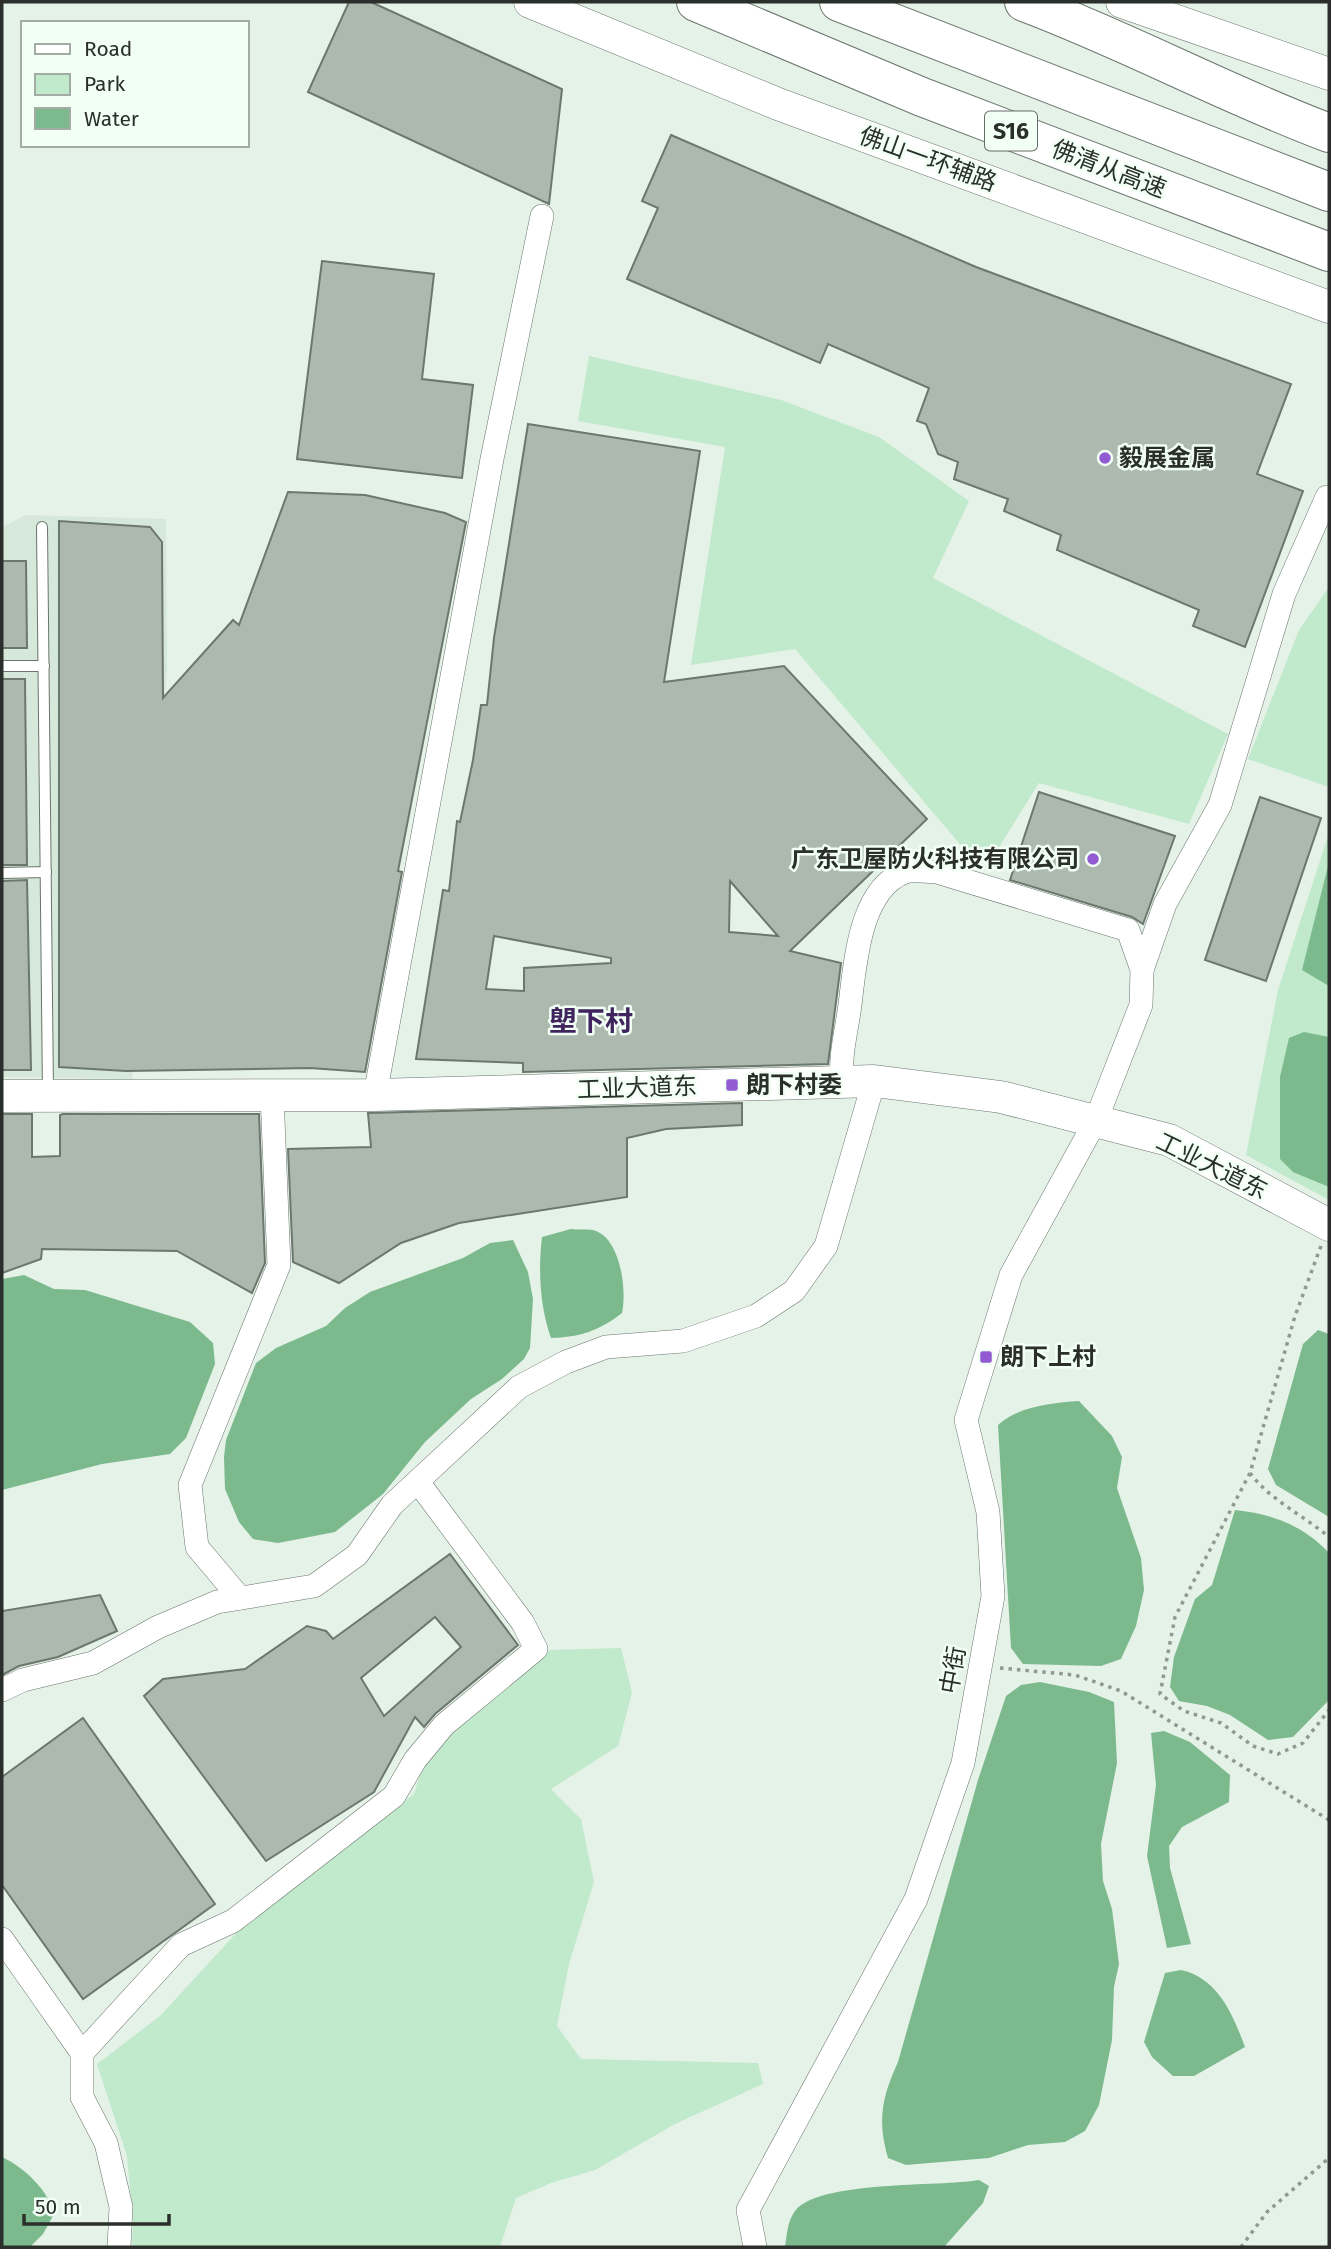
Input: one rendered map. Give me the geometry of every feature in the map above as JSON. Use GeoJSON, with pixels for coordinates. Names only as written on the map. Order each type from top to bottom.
{"type":"FeatureCollection","features":[{"type":"Feature","properties":{"kind":"highway","name":"佛清从高速"},"geometry":{"type":"LineString","coordinates":[[696,2],[922,97],[1329,252]]}},
{"type":"Feature","properties":{"kind":"highway","name":"S16"},"geometry":{"type":"LineString","coordinates":[[839,2],[1329,192]]}},
{"type":"Feature","properties":{"kind":"highway"},"geometry":{"type":"LineString","coordinates":[[1024,2],[1329,133]]}},
{"type":"Feature","properties":{"kind":"highway"},"geometry":{"type":"LineString","coordinates":[[1175,67],[1329,116]]}},
{"type":"Feature","properties":{"kind":"street","name":"佛山一环辅路"},"geometry":{"type":"LineString","coordinates":[[530,2],[790,109],[1329,307]]}},
{"type":"Feature","properties":{"kind":"street"},"geometry":{"type":"LineString","coordinates":[[1122,2],[1329,74]]}},
{"type":"Feature","properties":{"kind":"street"},"geometry":{"type":"LineString","coordinates":[[376,1095],[492,459],[542,216]]}},
{"type":"Feature","properties":{"kind":"street"},"geometry":{"type":"LineString","coordinates":[[1142,970],[1165,904],[1220,805],[1284,594],[1328,497]]}},
{"type":"Feature","properties":{"kind":"street"},"geometry":{"type":"LineString","coordinates":[[842,1082],[840,1058],[862,931],[881,890],[905,872],[937,872],[1128,930],[1142,970]]}},
{"type":"Feature","properties":{"kind":"street","name":"中街"},"geometry":{"type":"LineString","coordinates":[[755,2247],[748,2210],[916,1899],[963,1763],[993,1595],[988,1512],[966,1420],[1011,1275],[1096,1120],[1141,1005],[1142,970]]}},
{"type":"Feature","properties":{"kind":"street"},"geometry":{"type":"LineString","coordinates":[[2,1690],[23,1680],[93,1663],[158,1627],[217,1602],[314,1586],[358,1555],[392,1505],[519,1387],[566,1362],[606,1347],[683,1340],[756,1316],[794,1291],[826,1246],[874,1081]]}},
{"type":"Feature","properties":{"kind":"street","name":"工业大道东"},"geometry":{"type":"LineString","coordinates":[[2,1096],[376,1095],[874,1081],[1001,1097],[1169,1140],[1329,1225]]}},
{"type":"Feature","properties":{"kind":"street"},"geometry":{"type":"LineString","coordinates":[[240,1598],[197,1547],[190,1485],[279,1265],[272,1095]]}},
{"type":"Feature","properties":{"kind":"street"},"geometry":{"type":"LineString","coordinates":[[82,2053],[181,1945],[233,1921],[394,1796],[415,1759],[444,1726],[536,1649],[523,1623],[418,1482]]}},
{"type":"Feature","properties":{"kind":"street"},"geometry":{"type":"LineString","coordinates":[[2,1939],[82,2053],[82,2097],[106,2143],[121,2207],[119,2247]]}},
{"type":"Feature","properties":{"kind":"lane"},"geometry":{"type":"LineString","coordinates":[[42,527],[48,1096]]}},
{"type":"Feature","properties":{"kind":"lane"},"geometry":{"type":"LineString","coordinates":[[2,666],[44,666]]}},
{"type":"Feature","properties":{"kind":"lane"},"geometry":{"type":"LineString","coordinates":[[2,873],[46,872]]}},
{"type":"Feature","properties":{"kind":"path"},"geometry":{"type":"LineString","coordinates":[[1329,1225],[1295,1316],[1250,1473],[1175,1617],[1160,1694],[1184,1711],[1221,1723],[1253,1746],[1278,1754],[1303,1743],[1329,1710]]}},
{"type":"Feature","properties":{"kind":"path"},"geometry":{"type":"LineString","coordinates":[[1250,1473],[1263,1491],[1329,1536]]}},
{"type":"Feature","properties":{"kind":"path"},"geometry":{"type":"LineString","coordinates":[[980,1666],[1075,1675],[1121,1691],[1329,1820]]}},
{"type":"Feature","properties":{"kind":"path"},"geometry":{"type":"LineString","coordinates":[[1241,2247],[1267,2212],[1329,2158]]}},
{"type":"Feature","properties":{"kind":"shaded area"},"geometry":{"type":"Polygon","coordinates":[[[26,515],[166,519],[167,671],[132,1079],[2,1077],[2,527],[26,515]]]}},
{"type":"Feature","properties":{"kind":"green space"},"geometry":{"type":"Polygon","coordinates":[[[589,356],[781,400],[879,437],[969,501],[933,578],[1228,734],[1189,824],[1039,783],[991,860],[969,855],[795,649],[691,665],[725,447],[578,421],[589,356]]]}},
{"type":"Feature","properties":{"kind":"green space"},"geometry":{"type":"Polygon","coordinates":[[[1329,587],[1329,787],[1248,759],[1299,630],[1329,587]]]}},
{"type":"Feature","properties":{"kind":"green space"},"geometry":{"type":"Polygon","coordinates":[[[1329,833],[1329,1200],[1246,1155],[1278,990],[1329,833]]]}},
{"type":"Feature","properties":{"kind":"green space"},"geometry":{"type":"Polygon","coordinates":[[[621,1648],[632,1693],[618,1746],[551,1789],[581,1819],[594,1882],[569,1964],[557,2026],[581,2059],[758,2063],[763,2084],[675,2124],[595,2170],[551,2183],[516,2198],[500,2247],[132,2247],[133,2221],[127,2156],[97,2064],[160,2016],[240,1929],[414,1794],[423,1765],[459,1718],[550,1650],[621,1648]]]}},
{"type":"Feature","properties":{"kind":"water"},"geometry":{"type":"Polygon","coordinates":[[[1329,862],[1329,986],[1302,970],[1329,862]]]}},
{"type":"Feature","properties":{"kind":"water"},"geometry":{"type":"Polygon","coordinates":[[[1304,1032],[1329,1037],[1329,1187],[1293,1172],[1280,1159],[1280,1077],[1289,1038],[1304,1032]]]}},
{"type":"Feature","properties":{"kind":"water"},"geometry":{"type":"Polygon","coordinates":[[[571,1229],[593,1230],[610,1243],[620,1266],[624,1292],[622,1313],[589,1332],[551,1338],[544,1314],[541,1288],[542,1237],[571,1229]]]}},
{"type":"Feature","properties":{"kind":"water"},"geometry":{"type":"Polygon","coordinates":[[[513,1240],[528,1272],[533,1299],[530,1348],[524,1359],[502,1379],[471,1399],[425,1442],[383,1494],[335,1532],[278,1543],[253,1539],[239,1522],[225,1489],[224,1457],[226,1440],[256,1363],[276,1348],[326,1326],[345,1308],[370,1292],[463,1258],[490,1243],[513,1240]]]}},
{"type":"Feature","properties":{"kind":"water"},"geometry":{"type":"Polygon","coordinates":[[[24,1275],[54,1289],[85,1290],[190,1322],[213,1343],[215,1364],[186,1438],[170,1454],[102,1464],[2,1490],[2,1279],[24,1275]]]}},
{"type":"Feature","properties":{"kind":"water"},"geometry":{"type":"Polygon","coordinates":[[[1318,1330],[1329,1334],[1329,1517],[1276,1485],[1268,1469],[1303,1344],[1318,1330]]]}},
{"type":"Feature","properties":{"kind":"water"},"geometry":{"type":"Polygon","coordinates":[[[1079,1401],[1112,1436],[1122,1457],[1117,1488],[1141,1558],[1144,1590],[1136,1626],[1121,1659],[1101,1666],[1023,1664],[1011,1648],[998,1425],[1026,1410],[1047,1404],[1079,1401]]]}},
{"type":"Feature","properties":{"kind":"water"},"geometry":{"type":"Polygon","coordinates":[[[1235,1510],[1262,1514],[1298,1528],[1329,1553],[1329,1700],[1293,1737],[1268,1740],[1230,1715],[1207,1706],[1179,1701],[1170,1687],[1174,1657],[1195,1599],[1212,1585],[1235,1510]]]}},
{"type":"Feature","properties":{"kind":"water"},"geometry":{"type":"Polygon","coordinates":[[[1040,1682],[1089,1692],[1114,1702],[1117,1763],[1101,1844],[1103,1881],[1112,1909],[1119,1964],[1114,1987],[1112,2040],[1099,2105],[1085,2131],[1065,2142],[1028,2145],[989,2158],[906,2165],[888,2158],[882,2120],[888,2086],[898,2062],[978,1780],[1006,1696],[1021,1685],[1040,1682]]]}},
{"type":"Feature","properties":{"kind":"water"},"geometry":{"type":"Polygon","coordinates":[[[1164,1731],[1190,1742],[1230,1775],[1229,1802],[1182,1827],[1169,1846],[1170,1868],[1191,1944],[1167,1948],[1147,1856],[1156,1785],[1151,1733],[1164,1731]]]}},
{"type":"Feature","properties":{"kind":"water"},"geometry":{"type":"Polygon","coordinates":[[[1181,1970],[1194,1974],[1214,1989],[1229,2011],[1245,2047],[1194,2076],[1173,2076],[1152,2057],[1144,2042],[1165,1973],[1181,1970]]]}},
{"type":"Feature","properties":{"kind":"water"},"geometry":{"type":"Polygon","coordinates":[[[2,2157],[19,2167],[41,2188],[54,2214],[43,2234],[30,2247],[2,2247],[2,2157]]]}},
{"type":"Feature","properties":{"kind":"water"},"geometry":{"type":"Polygon","coordinates":[[[979,2180],[989,2186],[983,2203],[944,2247],[785,2247],[789,2224],[795,2211],[808,2201],[828,2194],[881,2186],[979,2180]]]}},
{"type":"Feature","properties":{"kind":"building"},"geometry":{"type":"Polygon","coordinates":[[[349,2],[371,2],[562,89],[549,204],[308,92],[349,2]]]}},
{"type":"Feature","properties":{"kind":"building","name":"毅展金属"},"geometry":{"type":"Polygon","coordinates":[[[671,135],[976,267],[1291,384],[1257,474],[1303,491],[1245,647],[1193,626],[1199,610],[1057,550],[1061,535],[1004,511],[1008,499],[954,479],[958,462],[938,454],[926,424],[917,421],[929,388],[828,344],[820,363],[627,279],[658,208],[642,201],[671,135]]]}},
{"type":"Feature","properties":{"kind":"building"},"geometry":{"type":"Polygon","coordinates":[[[322,261],[434,274],[422,379],[473,385],[462,478],[297,459],[322,261]]]}},
{"type":"Feature","properties":{"kind":"building"},"geometry":{"type":"Polygon","coordinates":[[[528,424],[700,451],[664,682],[784,666],[927,819],[790,951],[841,963],[828,1064],[523,1072],[523,1063],[416,1059],[443,890],[449,891],[457,821],[460,822],[473,760],[481,705],[487,705],[494,638],[528,424]],[[730,881],[729,932],[778,936],[730,881]],[[494,936],[486,989],[524,991],[524,968],[611,963],[611,958],[494,936]]]}},
{"type":"Feature","properties":{"kind":"building"},"geometry":{"type":"Polygon","coordinates":[[[288,492],[365,495],[445,513],[466,522],[398,871],[402,872],[365,1072],[310,1068],[126,1071],[59,1067],[59,521],[150,527],[162,542],[163,698],[233,620],[239,625],[288,492]]]}},
{"type":"Feature","properties":{"kind":"building"},"geometry":{"type":"Polygon","coordinates":[[[2,561],[26,561],[27,648],[2,648],[2,561]]]}},
{"type":"Feature","properties":{"kind":"building"},"geometry":{"type":"Polygon","coordinates":[[[2,679],[25,679],[27,865],[2,865],[2,679]]]}},
{"type":"Feature","properties":{"kind":"building","name":"广东卫屋防火科技有限公司"},"geometry":{"type":"Polygon","coordinates":[[[1039,792],[1175,836],[1143,924],[1132,917],[1010,880],[1039,792]]]}},
{"type":"Feature","properties":{"kind":"building"},"geometry":{"type":"Polygon","coordinates":[[[1260,797],[1321,818],[1266,981],[1205,960],[1260,797]]]}},
{"type":"Feature","properties":{"kind":"building"},"geometry":{"type":"Polygon","coordinates":[[[27,880],[31,1070],[2,1070],[2,881],[27,880]]]}},
{"type":"Feature","properties":{"kind":"building"},"geometry":{"type":"Polygon","coordinates":[[[742,1103],[742,1125],[666,1129],[627,1138],[627,1197],[459,1223],[401,1243],[339,1283],[293,1262],[288,1149],[371,1147],[368,1113],[742,1103]]]}},
{"type":"Feature","properties":{"kind":"building"},"geometry":{"type":"Polygon","coordinates":[[[2,1114],[32,1114],[32,1157],[60,1156],[60,1115],[63,1114],[259,1114],[265,1263],[252,1293],[177,1251],[42,1249],[41,1259],[2,1273],[2,1114]]]}},
{"type":"Feature","properties":{"kind":"building"},"geometry":{"type":"Polygon","coordinates":[[[450,1554],[518,1645],[435,1714],[424,1727],[415,1717],[374,1792],[266,1861],[144,1696],[163,1679],[245,1669],[307,1626],[326,1631],[333,1639],[450,1554]],[[435,1617],[361,1678],[384,1716],[461,1647],[435,1617]]]}},
{"type":"Feature","properties":{"kind":"building"},"geometry":{"type":"Polygon","coordinates":[[[100,1595],[117,1631],[58,1657],[19,1666],[2,1675],[2,1611],[100,1595]]]}},
{"type":"Feature","properties":{"kind":"building"},"geometry":{"type":"Polygon","coordinates":[[[83,1718],[215,1904],[83,1999],[2,1885],[2,1777],[83,1718]]]}},
{"type":"Feature","properties":{"kind":"place","name":"毅展金属"},"geometry":{"type":"Point","coordinates":[1105,458]}},
{"type":"Feature","properties":{"kind":"place","name":"广东卫屋防火科技有限公司"},"geometry":{"type":"Point","coordinates":[1093,859]}},
{"type":"Feature","properties":{"kind":"place","name":"朗下村委"},"geometry":{"type":"Point","coordinates":[732,1085]}},
{"type":"Feature","properties":{"kind":"place","name":"朗下上村"},"geometry":{"type":"Point","coordinates":[986,1357]}},
{"type":"Feature","properties":{"kind":"district","name":"塱下村"},"geometry":{"type":"Point","coordinates":[591,1021]}}]}
